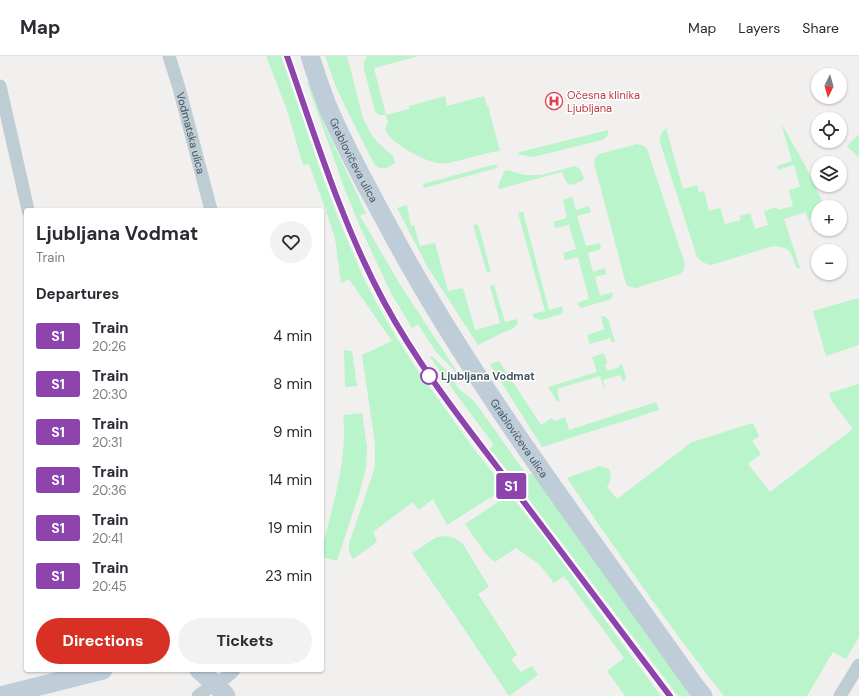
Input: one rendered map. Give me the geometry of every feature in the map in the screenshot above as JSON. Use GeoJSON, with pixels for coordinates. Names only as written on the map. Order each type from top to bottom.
{"type":"FeatureCollection","features":[{"type":"Feature","properties":{"kind":"street","name":"Vodmatska ulica"},"geometry":{"type":"LineString","coordinates":[[170,56],[210,208]]}},
{"type":"Feature","properties":{"kind":"street","name":"Grablovičeva ulica"},"geometry":{"type":"LineString","coordinates":[[310,56],[327,105],[352,158],[398,246],[441,320],[543,472],[703,696]]}},
{"type":"Feature","properties":{"kind":"street"},"geometry":{"type":"LineString","coordinates":[[0,86],[28,208]]}},
{"type":"Feature","properties":{"kind":"street"},"geometry":{"type":"LineString","coordinates":[[840,696],[859,665]]}},
{"type":"Feature","properties":{"kind":"street"},"geometry":{"type":"LineString","coordinates":[[0,696],[95,672]]}},
{"type":"Feature","properties":{"kind":"street"},"geometry":{"type":"LineString","coordinates":[[201,672],[221,690]]}},
{"type":"Feature","properties":{"kind":"street"},"geometry":{"type":"LineString","coordinates":[[221,690],[232,672]]}},
{"type":"Feature","properties":{"kind":"street"},"geometry":{"type":"LineString","coordinates":[[198,696],[203,691],[221,690]]}},
{"type":"Feature","properties":{"kind":"green space"},"geometry":{"type":"Polygon","coordinates":[[[266,56],[281,56],[322,175],[343,230],[365,281],[398,340],[420,374],[474,449],[546,540],[661,696],[625,696],[607,671],[624,658],[564,576],[554,583],[539,564],[516,548],[495,562],[486,554],[465,524],[504,498],[502,492],[486,500],[447,525],[433,499],[419,510],[413,502],[373,532],[377,542],[353,559],[349,552],[349,544],[375,467],[375,444],[362,355],[392,341],[349,279],[341,283],[335,238],[309,164],[303,165],[287,110],[266,56]]]}},
{"type":"Feature","properties":{"kind":"green space"},"geometry":{"type":"Polygon","coordinates":[[[325,56],[347,56],[363,118],[377,142],[393,156],[395,163],[387,168],[382,169],[374,164],[336,87],[325,56]]]}},
{"type":"Feature","properties":{"kind":"green space"},"geometry":{"type":"Polygon","coordinates":[[[367,56],[419,56],[374,68],[386,115],[379,115],[375,111],[364,69],[364,62],[367,56]]]}},
{"type":"Feature","properties":{"kind":"green space"},"geometry":{"type":"Polygon","coordinates":[[[309,82],[326,128],[366,213],[360,216],[401,286],[463,382],[461,382],[454,370],[436,352],[418,324],[412,328],[391,293],[361,229],[345,190],[307,83],[309,82]]]}},
{"type":"Feature","properties":{"kind":"green space"},"geometry":{"type":"Polygon","coordinates":[[[445,96],[447,106],[484,96],[500,151],[449,163],[432,162],[411,152],[398,144],[388,135],[386,131],[388,123],[386,115],[409,109],[409,106],[445,96]]]}},
{"type":"Feature","properties":{"kind":"green space"},"geometry":{"type":"Polygon","coordinates":[[[781,123],[811,178],[811,192],[818,192],[822,200],[811,200],[811,219],[808,220],[806,212],[784,219],[800,268],[797,269],[790,252],[785,248],[773,246],[711,265],[697,257],[660,142],[662,133],[666,128],[683,189],[697,185],[699,192],[704,191],[709,211],[720,208],[725,224],[741,220],[740,216],[750,213],[755,229],[768,225],[764,211],[777,207],[778,210],[793,206],[789,190],[800,187],[794,165],[778,170],[777,166],[792,161],[781,123]]]}},
{"type":"Feature","properties":{"kind":"green space"},"geometry":{"type":"Polygon","coordinates":[[[608,130],[607,136],[602,140],[533,157],[517,154],[520,152],[608,130]]]}},
{"type":"Feature","properties":{"kind":"green space"},"geometry":{"type":"Polygon","coordinates":[[[859,134],[859,158],[847,146],[859,134]]]}},
{"type":"Feature","properties":{"kind":"green space"},"geometry":{"type":"Polygon","coordinates":[[[637,144],[644,146],[647,149],[685,264],[683,271],[680,274],[636,288],[630,287],[626,284],[594,163],[595,158],[599,154],[637,144]]]}},
{"type":"Feature","properties":{"kind":"green space"},"geometry":{"type":"Polygon","coordinates":[[[492,165],[498,165],[497,168],[424,188],[423,184],[492,165]]]}},
{"type":"Feature","properties":{"kind":"green space"},"geometry":{"type":"Polygon","coordinates":[[[575,166],[580,169],[584,178],[582,181],[570,185],[566,182],[562,172],[499,189],[498,186],[506,170],[525,175],[541,175],[575,166]]]}},
{"type":"Feature","properties":{"kind":"green space"},"geometry":{"type":"Polygon","coordinates":[[[572,197],[576,210],[589,206],[591,212],[577,216],[586,246],[600,243],[601,249],[588,253],[593,272],[605,268],[606,274],[595,277],[600,296],[612,292],[613,295],[611,299],[581,308],[577,303],[589,299],[578,257],[565,260],[563,253],[576,249],[569,225],[555,228],[553,222],[567,218],[563,200],[572,197]]]}},
{"type":"Feature","properties":{"kind":"green space"},"geometry":{"type":"Polygon","coordinates":[[[407,205],[411,226],[414,225],[420,246],[435,243],[448,291],[463,288],[475,330],[500,323],[490,286],[494,285],[505,322],[517,319],[518,323],[514,328],[478,345],[427,266],[397,208],[407,205]]]}},
{"type":"Feature","properties":{"kind":"green space"},"geometry":{"type":"Polygon","coordinates":[[[523,212],[549,310],[562,306],[563,312],[541,320],[534,318],[532,314],[545,311],[518,213],[523,212]]]}},
{"type":"Feature","properties":{"kind":"green space"},"geometry":{"type":"Polygon","coordinates":[[[478,224],[491,272],[487,273],[473,225],[478,224]]]}},
{"type":"Feature","properties":{"kind":"green space"},"geometry":{"type":"Polygon","coordinates":[[[858,298],[859,345],[826,356],[813,311],[858,298]]]}},
{"type":"Feature","properties":{"kind":"green space"},"geometry":{"type":"Polygon","coordinates":[[[604,316],[608,319],[615,342],[612,343],[610,338],[590,344],[587,335],[604,329],[601,317],[604,316]]]}},
{"type":"Feature","properties":{"kind":"green space"},"geometry":{"type":"Polygon","coordinates":[[[344,350],[352,351],[357,386],[345,387],[344,350]]]}},
{"type":"Feature","properties":{"kind":"green space"},"geometry":{"type":"Polygon","coordinates":[[[604,353],[607,363],[605,364],[607,371],[620,367],[619,365],[622,364],[626,377],[625,380],[623,382],[620,375],[603,380],[604,388],[600,376],[557,389],[560,402],[557,401],[548,387],[597,372],[592,357],[604,353]]]}},
{"type":"Feature","properties":{"kind":"green space"},"geometry":{"type":"Polygon","coordinates":[[[432,356],[450,374],[458,388],[475,402],[526,474],[534,474],[692,696],[678,696],[493,452],[491,452],[489,449],[494,445],[430,357],[432,356]]]}},
{"type":"Feature","properties":{"kind":"green space"},"geometry":{"type":"Polygon","coordinates":[[[499,361],[541,425],[552,418],[555,421],[565,417],[569,430],[656,402],[659,410],[542,447],[490,364],[499,361]]]}},
{"type":"Feature","properties":{"kind":"green space"},"geometry":{"type":"Polygon","coordinates":[[[859,384],[859,637],[846,659],[833,652],[807,696],[724,696],[683,643],[567,478],[600,466],[609,469],[611,478],[607,487],[617,499],[692,442],[753,423],[759,436],[752,441],[761,454],[748,464],[770,492],[853,429],[831,400],[829,393],[859,384]]]}},
{"type":"Feature","properties":{"kind":"green space"},"geometry":{"type":"Polygon","coordinates":[[[362,413],[367,447],[366,468],[337,561],[324,558],[324,541],[336,493],[341,465],[344,436],[343,415],[362,413]]]}},
{"type":"Feature","properties":{"kind":"green space"},"geometry":{"type":"Polygon","coordinates":[[[447,536],[454,538],[463,544],[489,587],[478,594],[517,654],[511,659],[521,672],[532,666],[538,675],[509,696],[412,553],[437,537],[447,536]]]}},
{"type":"Feature","properties":{"kind":"railway"},"geometry":{"type":"LineString","coordinates":[[287,56],[342,212],[384,302],[412,350],[460,418],[670,696]]}},
{"type":"Feature","properties":{"kind":"train","name":"S1"},"geometry":{"type":"LineString","coordinates":[[287,56],[326,167],[354,239],[384,302],[408,343],[429,376],[670,696]]}},
{"type":"Feature","properties":{"kind":"place","name":"Očesna klinika Ljubljana"},"geometry":{"type":"Point","coordinates":[554,101]}},
{"type":"Feature","properties":{"kind":"place","name":"Ljubljana Vodmat"},"geometry":{"type":"Point","coordinates":[429,376]}}]}
